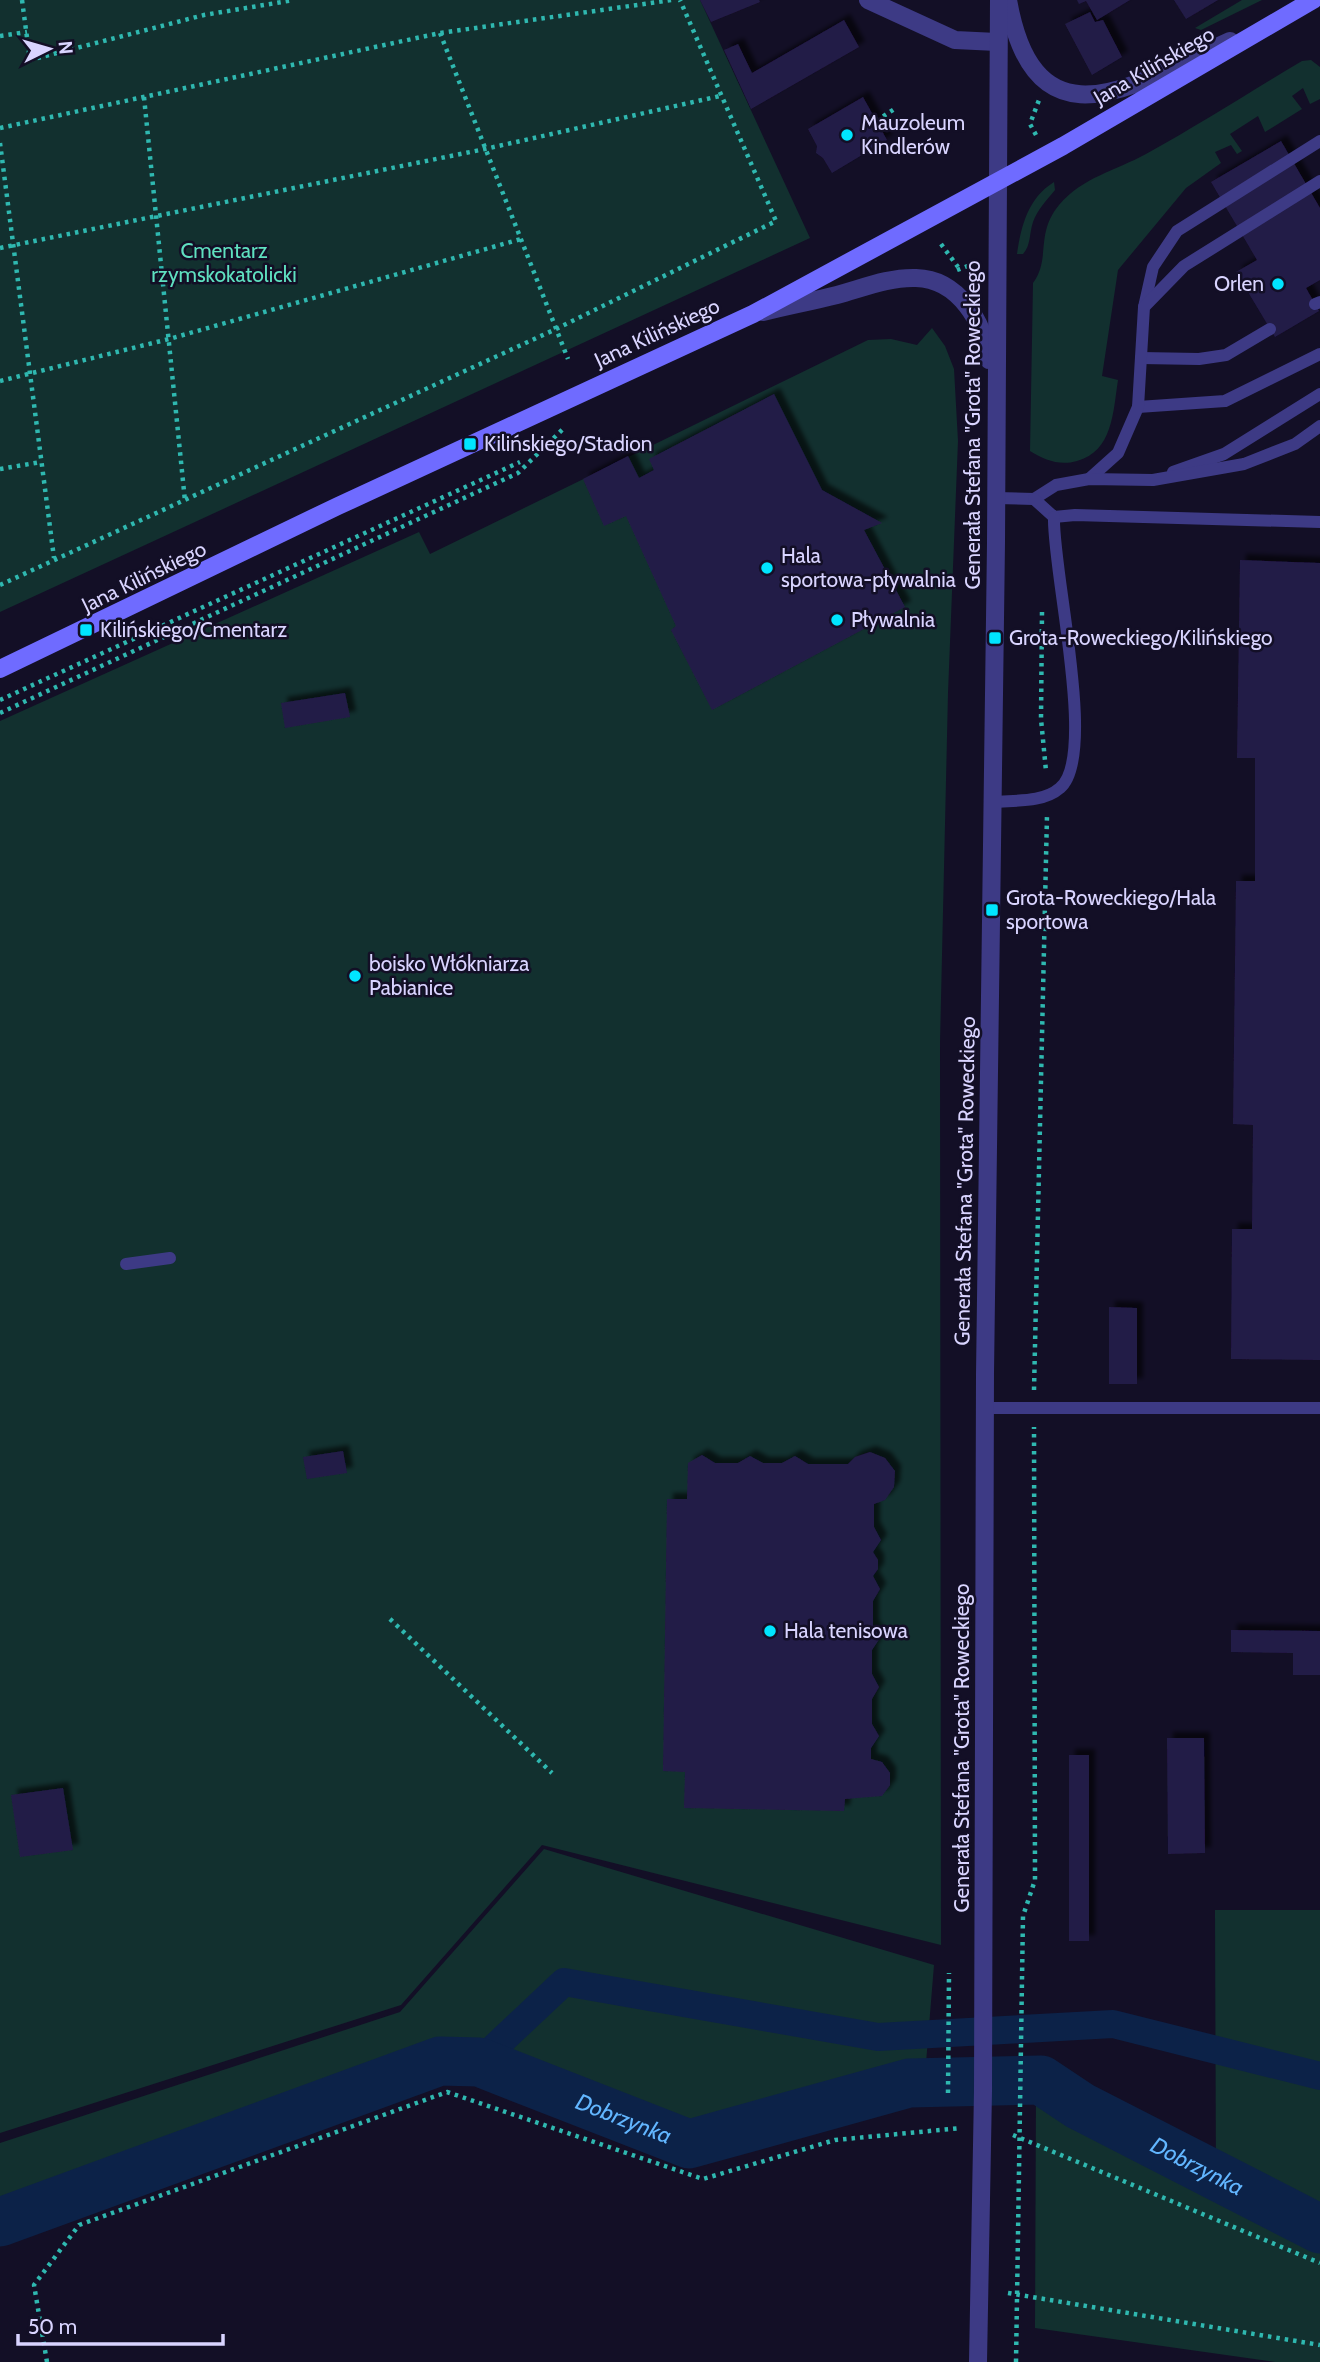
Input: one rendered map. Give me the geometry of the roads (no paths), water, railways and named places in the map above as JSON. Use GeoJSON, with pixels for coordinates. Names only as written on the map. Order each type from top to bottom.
{"type":"FeatureCollection","features":[{"type":"Feature","properties":{"kind":"main road","name":"Jana Kilińskiego"},"geometry":{"type":"LineString","coordinates":[[0,669],[338,506],[753,314],[995,182],[1314,0]]}},
{"type":"Feature","properties":{"kind":"street"},"geometry":{"type":"LineString","coordinates":[[868,0],[955,40],[997,42]]}},
{"type":"Feature","properties":{"kind":"street","name":"Generała Stefana \"Grota\" Roweckiego"},"geometry":{"type":"LineString","coordinates":[[978,2362],[983,2127],[986,1408],[997,409],[995,182],[999,0]]}},
{"type":"Feature","properties":{"kind":"street"},"geometry":{"type":"LineString","coordinates":[[1008,0],[1028,63],[1047,84],[1077,96],[1121,90],[1284,17]]}},
{"type":"Feature","properties":{"kind":"street"},"geometry":{"type":"LineString","coordinates":[[753,314],[880,282],[930,280],[960,299],[978,322],[988,351],[997,409]]}},
{"type":"Feature","properties":{"kind":"lane"},"geometry":{"type":"LineString","coordinates":[[1314,0],[1320,5]]}},
{"type":"Feature","properties":{"kind":"lane"},"geometry":{"type":"LineString","coordinates":[[1089,479],[1118,453],[1138,407],[1144,307],[1153,267],[1177,231],[1320,141]]}},
{"type":"Feature","properties":{"kind":"lane"},"geometry":{"type":"LineString","coordinates":[[1144,307],[1184,266],[1320,181]]}},
{"type":"Feature","properties":{"kind":"lane"},"geometry":{"type":"LineString","coordinates":[[1141,358],[1199,359],[1226,355],[1270,329]]}},
{"type":"Feature","properties":{"kind":"lane"},"geometry":{"type":"LineString","coordinates":[[1138,407],[1225,401],[1320,354]]}},
{"type":"Feature","properties":{"kind":"lane"},"geometry":{"type":"LineString","coordinates":[[1153,480],[1224,454],[1320,394]]}},
{"type":"Feature","properties":{"kind":"lane"},"geometry":{"type":"LineString","coordinates":[[996,498],[1034,499],[1056,485],[1089,479],[1153,480],[1244,464],[1295,444],[1320,426]]}},
{"type":"Feature","properties":{"kind":"lane"},"geometry":{"type":"LineString","coordinates":[[993,802],[1047,796],[1066,783],[1074,754],[1071,661],[1054,517],[1034,499]]}},
{"type":"Feature","properties":{"kind":"lane"},"geometry":{"type":"LineString","coordinates":[[1054,517],[1075,515],[1320,522]]}},
{"type":"Feature","properties":{"kind":"lane"},"geometry":{"type":"LineString","coordinates":[[126,1264],[170,1258]]}},
{"type":"Feature","properties":{"kind":"lane"},"geometry":{"type":"LineString","coordinates":[[986,1408],[1320,1408]]}},
{"type":"Feature","properties":{"kind":"waterway"},"geometry":{"type":"LineString","coordinates":[[479,2062],[564,1982],[878,2037],[1113,2024],[1320,2076]]}},
{"type":"Feature","properties":{"kind":"waterway","name":"Dobrzynka"},"geometry":{"type":"LineString","coordinates":[[0,2222],[440,2061],[479,2062],[689,2144],[909,2083],[1041,2080],[1080,2106],[1320,2229]]}},
{"type":"Feature","properties":{"kind":"place","name":"Mauzoleum Kindlerów"},"geometry":{"type":"Point","coordinates":[847,135]}},
{"type":"Feature","properties":{"kind":"place","name":"Orlen"},"geometry":{"type":"Point","coordinates":[1278,284]}},
{"type":"Feature","properties":{"kind":"place","name":"Kilińskiego/Stadion"},"geometry":{"type":"Point","coordinates":[470,444]}},
{"type":"Feature","properties":{"kind":"place","name":"Hala sportowa-pływalnia"},"geometry":{"type":"Point","coordinates":[767,568]}},
{"type":"Feature","properties":{"kind":"place","name":"Pływalnia"},"geometry":{"type":"Point","coordinates":[837,620]}},
{"type":"Feature","properties":{"kind":"place","name":"Kilińskiego/Cmentarz"},"geometry":{"type":"Point","coordinates":[86,630]}},
{"type":"Feature","properties":{"kind":"place","name":"Grota-Roweckiego/Kilińskiego"},"geometry":{"type":"Point","coordinates":[995,638]}},
{"type":"Feature","properties":{"kind":"place","name":"Grota-Roweckiego/Hala sportowa"},"geometry":{"type":"Point","coordinates":[992,910]}},
{"type":"Feature","properties":{"kind":"place","name":"boisko Włókniarza Pabianice"},"geometry":{"type":"Point","coordinates":[355,976]}},
{"type":"Feature","properties":{"kind":"place","name":"Hala tenisowa"},"geometry":{"type":"Point","coordinates":[770,1631]}},
{"type":"Feature","properties":{"kind":"park label","name":"Cmentarz rzymskokatolicki"},"geometry":{"type":"Point","coordinates":[224,263]}}]}
